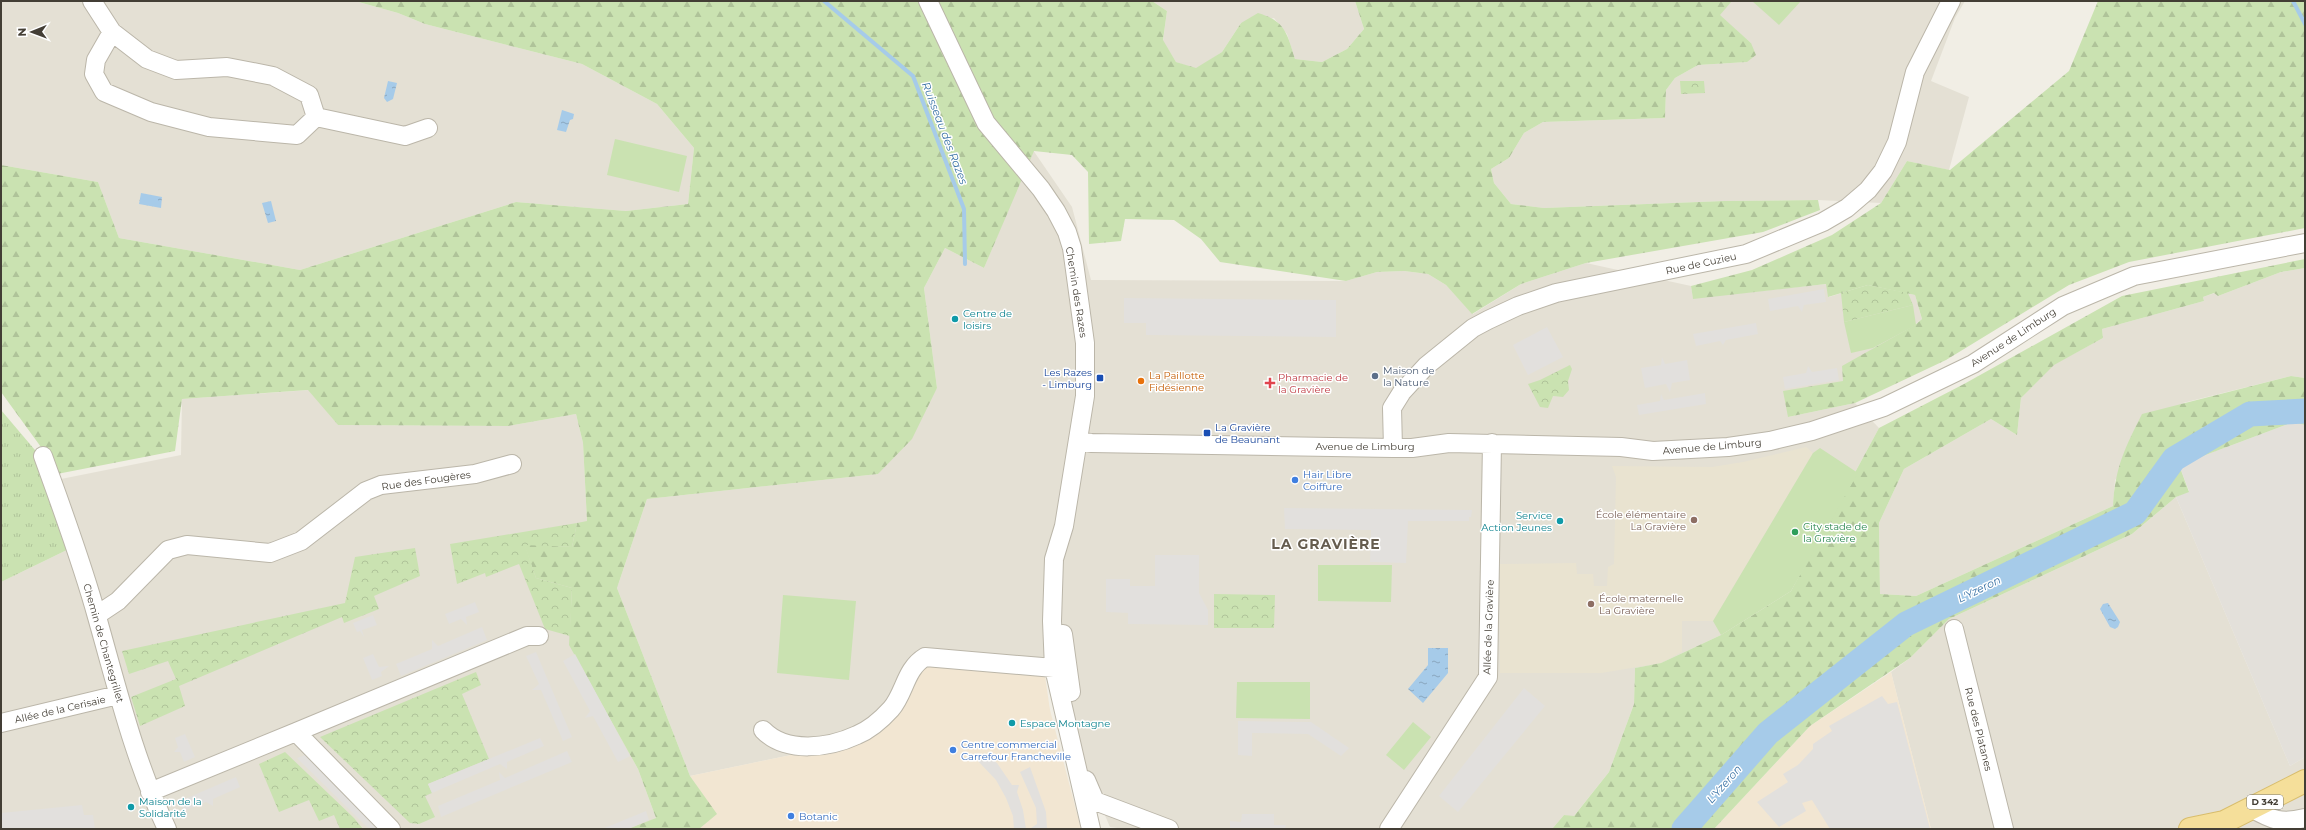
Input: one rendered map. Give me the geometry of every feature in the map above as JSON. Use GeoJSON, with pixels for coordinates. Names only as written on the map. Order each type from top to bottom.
{"type":"FeatureCollection","features":[{"type":"Feature","properties":{"kind":"main road","name":"D 342"},"geometry":{"type":"LineString","coordinates":[[2190,829],[2220,825],[2305,781]]}},
{"type":"Feature","properties":{"kind":"street"},"geometry":{"type":"LineString","coordinates":[[92,1],[112,32],[147,59],[176,70],[227,67],[273,76],[309,95],[316,117]]}},
{"type":"Feature","properties":{"kind":"street","name":"Chemin des Razes"},"geometry":{"type":"LineString","coordinates":[[928,1],[986,123],[1041,190],[1067,232],[1072,248],[1085,343],[1085,396],[1079,441],[1064,526],[1054,559],[1052,621],[1054,668],[1091,829]]}},
{"type":"Feature","properties":{"kind":"street","name":"Rue de Cuzieu"},"geometry":{"type":"LineString","coordinates":[[1393,448],[1392,408],[1402,392],[1426,366],[1473,328],[1488,320],[1518,306],[1556,294],[1746,254],[1823,222],[1847,208],[1868,190],[1884,171],[1897,142],[1915,72],[1951,1]]}},
{"type":"Feature","properties":{"kind":"street"},"geometry":{"type":"LineString","coordinates":[[112,32],[96,60],[94,74],[104,92],[151,112],[209,127],[297,135],[316,117]]}},
{"type":"Feature","properties":{"kind":"street"},"geometry":{"type":"LineString","coordinates":[[316,117],[405,136],[428,128]]}},
{"type":"Feature","properties":{"kind":"street","name":"Avenue de Limburg"},"geometry":{"type":"LineString","coordinates":[[1079,441],[1091,443],[1393,448],[1412,448],[1449,443],[1492,443],[1621,447],[1653,451],[1735,446],[1770,441],[1812,431],[1884,407],[1966,367],[2062,306],[2106,286],[2134,276],[2305,243]]}},
{"type":"Feature","properties":{"kind":"street","name":"Allée de la Gravière"},"geometry":{"type":"LineString","coordinates":[[1389,829],[1488,677],[1492,443]]}},
{"type":"Feature","properties":{"kind":"street","name":"Chemin de Chantegrillet"},"geometry":{"type":"LineString","coordinates":[[43,456],[97,615],[133,746],[150,792],[167,829]]}},
{"type":"Feature","properties":{"kind":"street","name":"Rue des Fougères"},"geometry":{"type":"LineString","coordinates":[[97,615],[118,601],[168,550],[187,545],[270,553],[301,541],[366,491],[381,485],[475,474],[512,464]]}},
{"type":"Feature","properties":{"kind":"street","name":"Chemin des Razes"},"geometry":{"type":"LineString","coordinates":[[1064,526],[1062,594],[1063,638],[1076,720],[1103,829]]}},
{"type":"Feature","properties":{"kind":"street","name":"Rue des Platanes"},"geometry":{"type":"LineString","coordinates":[[1954,629],[2004,829]]}},
{"type":"Feature","properties":{"kind":"street"},"geometry":{"type":"LineString","coordinates":[[150,792],[527,636],[539,636]]}},
{"type":"Feature","properties":{"kind":"street"},"geometry":{"type":"LineString","coordinates":[[763,730],[772,739],[785,745],[817,746],[857,735],[872,726],[892,708],[916,663],[925,657],[1054,668]]}},
{"type":"Feature","properties":{"kind":"street","name":"Chemin des Razes"},"geometry":{"type":"LineString","coordinates":[[1054,668],[1076,720]]}},
{"type":"Feature","properties":{"kind":"street","name":"Allée de la Cerisaie"},"geometry":{"type":"LineString","coordinates":[[1,723],[118,695]]}},
{"type":"Feature","properties":{"kind":"street"},"geometry":{"type":"LineString","coordinates":[[296,732],[391,829]]}},
{"type":"Feature","properties":{"kind":"street","name":"Chemin des Razes"},"geometry":{"type":"LineString","coordinates":[[1073,750],[1095,801]]}},
{"type":"Feature","properties":{"kind":"street"},"geometry":{"type":"LineString","coordinates":[[1095,801],[1169,829]]}},
{"type":"Feature","properties":{"kind":"street"},"geometry":{"type":"LineString","coordinates":[[2251,808],[2275,821],[2293,821],[2305,818]]}},
{"type":"Feature","properties":{"kind":"shaded area"},"geometry":{"type":"Polygon","coordinates":[[[1,1],[355,1],[398,13],[425,24],[582,64],[657,104],[694,148],[688,204],[626,211],[516,202],[300,270],[119,238],[98,182],[1,165],[1,1]]]}},
{"type":"Feature","properties":{"kind":"shaded area"},"geometry":{"type":"Polygon","coordinates":[[[1152,1],[1355,1],[1364,29],[1347,49],[1322,62],[1295,59],[1287,34],[1274,18],[1241,23],[1222,52],[1196,69],[1176,62],[1163,41],[1167,11],[1152,1]]]}},
{"type":"Feature","properties":{"kind":"shaded area"},"geometry":{"type":"Polygon","coordinates":[[[1732,1],[1965,1],[1955,18],[1931,81],[1969,97],[1949,170],[1907,161],[1881,203],[1818,200],[1724,201],[1544,208],[1511,204],[1494,183],[1491,169],[1509,158],[1524,133],[1543,122],[1665,118],[1666,90],[1675,78],[1698,65],[1747,62],[1751,43],[1719,15],[1732,1]]]}},
{"type":"Feature","properties":{"kind":"shaded area"},"geometry":{"type":"Polygon","coordinates":[[[1033,150],[1072,207],[1091,280],[1346,281],[1377,272],[1404,271],[1428,274],[1446,285],[1473,314],[1521,284],[1586,263],[1691,286],[1693,298],[1827,284],[1829,297],[1868,285],[1915,295],[1922,319],[1844,381],[1788,417],[1855,403],[1879,428],[1791,591],[1721,635],[1661,663],[1635,668],[1634,704],[1609,772],[1573,817],[1564,815],[1552,829],[1125,829],[1110,827],[1045,676],[908,697],[894,717],[874,736],[858,745],[840,752],[810,756],[791,755],[690,776],[617,588],[647,499],[878,474],[937,388],[924,288],[945,248],[984,268],[1033,150]]]}},
{"type":"Feature","properties":{"kind":"shaded area"},"geometry":{"type":"Polygon","coordinates":[[[2305,268],[2305,378],[2291,376],[2183,403],[2115,480],[2113,506],[1916,596],[1880,594],[1879,523],[1904,469],[1991,419],[2017,435],[2021,398],[2053,365],[2103,338],[2102,329],[2204,301],[2203,297],[2215,293],[2218,296],[2281,272],[2305,268]]]}},
{"type":"Feature","properties":{"kind":"shaded area"},"geometry":{"type":"Polygon","coordinates":[[[1824,289],[1826,302],[1804,305],[1802,312],[1798,306],[1770,311],[1768,299],[1824,289]]]}},
{"type":"Feature","properties":{"kind":"shaded area"},"geometry":{"type":"Polygon","coordinates":[[[1124,298],[1336,300],[1336,337],[1146,335],[1146,323],[1124,323],[1124,298]]]}},
{"type":"Feature","properties":{"kind":"shaded area"},"geometry":{"type":"Polygon","coordinates":[[[1756,323],[1758,334],[1726,340],[1723,345],[1720,341],[1696,346],[1693,334],[1756,323]]]}},
{"type":"Feature","properties":{"kind":"shaded area"},"geometry":{"type":"Polygon","coordinates":[[[1547,327],[1563,357],[1528,375],[1513,345],[1547,327]]]}},
{"type":"Feature","properties":{"kind":"shaded area"},"geometry":{"type":"Polygon","coordinates":[[[1662,357],[1665,364],[1687,360],[1690,380],[1672,383],[1670,392],[1666,384],[1645,388],[1641,368],[1661,365],[1662,357]]]}},
{"type":"Feature","properties":{"kind":"shaded area"},"geometry":{"type":"Polygon","coordinates":[[[1808,366],[1812,372],[1837,368],[1839,380],[1785,389],[1783,377],[1806,373],[1808,366]]]}},
{"type":"Feature","properties":{"kind":"shaded area"},"geometry":{"type":"Polygon","coordinates":[[[309,390],[338,425],[508,426],[576,414],[583,443],[587,521],[572,588],[570,645],[638,769],[656,818],[635,829],[1,829],[1,582],[71,548],[56,480],[181,455],[182,399],[309,390]]]}},
{"type":"Feature","properties":{"kind":"shaded area"},"geometry":{"type":"Polygon","coordinates":[[[1705,393],[1706,404],[1639,415],[1637,405],[1660,401],[1661,394],[1664,400],[1705,393]]]}},
{"type":"Feature","properties":{"kind":"shaded area"},"geometry":{"type":"Polygon","coordinates":[[[2293,422],[2305,425],[2305,757],[2290,766],[2176,497],[2189,491],[2179,465],[2293,422]]]}},
{"type":"Feature","properties":{"kind":"shaded area"},"geometry":{"type":"Polygon","coordinates":[[[1806,447],[1813,453],[1713,621],[1682,621],[1682,652],[1661,663],[1601,673],[1500,673],[1500,564],[1576,563],[1577,574],[1593,574],[1594,586],[1607,586],[1608,567],[1614,564],[1616,477],[1612,466],[1712,467],[1743,462],[1806,447]]]}},
{"type":"Feature","properties":{"kind":"shaded area"},"geometry":{"type":"Polygon","coordinates":[[[2176,497],[2290,766],[2305,757],[2305,829],[1931,829],[1891,672],[1910,658],[1949,619],[2132,534],[2176,497]]]}},
{"type":"Feature","properties":{"kind":"shaded area"},"geometry":{"type":"Polygon","coordinates":[[[1284,508],[1472,510],[1469,521],[1408,521],[1406,563],[1370,562],[1371,530],[1285,529],[1284,508]]]}},
{"type":"Feature","properties":{"kind":"shaded area"},"geometry":{"type":"Polygon","coordinates":[[[1155,555],[1199,555],[1199,593],[1208,610],[1208,625],[1128,624],[1128,613],[1106,612],[1106,579],[1130,579],[1130,586],[1155,586],[1155,555]]]}},
{"type":"Feature","properties":{"kind":"shaded area"},"geometry":{"type":"Polygon","coordinates":[[[475,602],[479,612],[466,617],[467,625],[461,619],[449,624],[445,614],[475,602]]]}},
{"type":"Feature","properties":{"kind":"shaded area"},"geometry":{"type":"Polygon","coordinates":[[[373,615],[377,625],[362,630],[364,637],[360,631],[357,632],[353,623],[373,615]]]}},
{"type":"Feature","properties":{"kind":"shaded area"},"geometry":{"type":"Polygon","coordinates":[[[482,627],[487,640],[401,676],[396,664],[432,649],[432,640],[438,646],[482,627]]]}},
{"type":"Feature","properties":{"kind":"shaded area"},"geometry":{"type":"Polygon","coordinates":[[[536,652],[572,737],[563,741],[541,690],[532,690],[539,684],[526,656],[536,652]]]}},
{"type":"Feature","properties":{"kind":"shaded area"},"geometry":{"type":"Polygon","coordinates":[[[373,654],[379,667],[389,666],[381,672],[382,676],[372,680],[363,658],[373,654]]]}},
{"type":"Feature","properties":{"kind":"shaded area"},"geometry":{"type":"Polygon","coordinates":[[[575,654],[630,756],[618,762],[593,716],[585,718],[590,711],[563,661],[575,654]]]}},
{"type":"Feature","properties":{"kind":"shaded area","name":"Centre commercial Carrefour Francheville"},"geometry":{"type":"Polygon","coordinates":[[[933,666],[1045,676],[1050,710],[1081,829],[699,829],[716,814],[690,776],[791,755],[810,756],[830,754],[858,745],[874,736],[894,717],[908,697],[920,673],[924,669],[933,666]]]}},
{"type":"Feature","properties":{"kind":"shaded area"},"geometry":{"type":"Polygon","coordinates":[[[1891,672],[1931,829],[1714,829],[1810,726],[1891,672]]]}},
{"type":"Feature","properties":{"kind":"shaded area"},"geometry":{"type":"Polygon","coordinates":[[[1524,688],[1545,706],[1458,812],[1439,796],[1524,688]]]}},
{"type":"Feature","properties":{"kind":"shaded area"},"geometry":{"type":"Polygon","coordinates":[[[1882,696],[1888,704],[1897,702],[1930,829],[1830,829],[1812,800],[1802,803],[1806,811],[1779,827],[1757,802],[1788,782],[1783,774],[1798,765],[1813,749],[1813,744],[1832,731],[1829,726],[1882,696]]]}},
{"type":"Feature","properties":{"kind":"shaded area"},"geometry":{"type":"Polygon","coordinates":[[[1238,721],[1311,722],[1349,748],[1341,756],[1308,734],[1252,733],[1252,756],[1238,755],[1238,721]]]}},
{"type":"Feature","properties":{"kind":"shaded area"},"geometry":{"type":"Polygon","coordinates":[[[185,734],[195,757],[184,762],[180,752],[174,752],[178,747],[175,738],[185,734]]]}},
{"type":"Feature","properties":{"kind":"shaded area"},"geometry":{"type":"Polygon","coordinates":[[[540,738],[544,746],[507,762],[507,769],[500,764],[432,793],[428,784],[540,738]]]}},
{"type":"Feature","properties":{"kind":"shaded area"},"geometry":{"type":"Polygon","coordinates":[[[567,751],[572,762],[441,817],[438,806],[500,780],[499,772],[505,778],[567,751]]]}},
{"type":"Feature","properties":{"kind":"shaded area"},"geometry":{"type":"Polygon","coordinates":[[[984,753],[997,763],[1012,785],[1019,785],[1017,792],[1023,810],[1026,829],[1014,829],[1013,816],[1006,798],[996,780],[978,761],[984,753]]]}},
{"type":"Feature","properties":{"kind":"shaded area"},"geometry":{"type":"Polygon","coordinates":[[[308,754],[383,829],[369,829],[297,758],[308,754]]]}},
{"type":"Feature","properties":{"kind":"shaded area"},"geometry":{"type":"Polygon","coordinates":[[[1030,767],[1046,812],[1047,829],[1031,828],[1037,824],[1036,808],[1020,772],[1030,767]]]}},
{"type":"Feature","properties":{"kind":"shaded area"},"geometry":{"type":"Polygon","coordinates":[[[236,777],[240,787],[213,799],[213,806],[206,802],[184,811],[180,801],[236,777]]]}},
{"type":"Feature","properties":{"kind":"shaded area"},"geometry":{"type":"Polygon","coordinates":[[[82,805],[84,815],[93,815],[95,829],[1,829],[1,813],[82,805]]]}},
{"type":"Feature","properties":{"kind":"shaded area"},"geometry":{"type":"Polygon","coordinates":[[[646,811],[649,820],[628,829],[602,829],[646,811]]]}},
{"type":"Feature","properties":{"kind":"shaded area"},"geometry":{"type":"Polygon","coordinates":[[[1242,814],[1274,814],[1274,825],[1286,825],[1285,829],[1230,829],[1230,821],[1241,822],[1242,814]]]}},
{"type":"Feature","properties":{"kind":"green space"},"geometry":{"type":"Polygon","coordinates":[[[355,1],[1152,1],[1167,11],[1163,40],[1176,62],[1196,68],[1222,52],[1241,23],[1258,13],[1274,20],[1284,29],[1295,59],[1322,62],[1347,49],[1364,29],[1355,1],[1732,1],[1720,15],[1751,43],[1756,55],[1747,62],[1698,65],[1675,78],[1666,90],[1665,118],[1543,122],[1524,133],[1509,158],[1491,169],[1494,183],[1511,204],[1544,208],[1724,201],[1818,200],[1820,210],[1763,232],[1586,263],[1521,284],[1472,314],[1446,285],[1428,274],[1404,271],[1377,272],[1346,281],[1220,262],[1201,239],[1174,220],[1125,219],[1121,241],[1089,244],[1088,172],[1072,155],[1034,151],[984,268],[945,248],[924,288],[937,388],[912,439],[878,474],[647,499],[617,588],[690,776],[717,814],[699,829],[628,829],[656,818],[638,769],[569,645],[572,588],[536,578],[524,544],[572,547],[577,523],[587,521],[583,443],[576,414],[508,426],[338,425],[308,390],[182,399],[175,451],[57,474],[46,454],[1,392],[1,165],[98,182],[119,238],[300,270],[516,202],[626,211],[688,204],[694,148],[657,104],[582,64],[425,24],[398,13],[355,1]]]}},
{"type":"Feature","properties":{"kind":"green space"},"geometry":{"type":"Polygon","coordinates":[[[1752,1],[1801,1],[1779,25],[1752,1]]]}},
{"type":"Feature","properties":{"kind":"green space"},"geometry":{"type":"Polygon","coordinates":[[[2098,1],[2305,1],[2305,228],[2129,262],[2069,285],[1946,360],[1855,403],[1788,417],[1783,391],[1843,381],[1842,366],[1915,325],[1922,319],[1915,295],[1868,285],[1828,297],[1826,284],[1693,299],[1691,286],[1752,270],[1832,235],[1881,203],[1907,161],[1950,170],[2069,71],[2098,1]]]}},
{"type":"Feature","properties":{"kind":"green space"},"geometry":{"type":"Polygon","coordinates":[[[1680,81],[1704,81],[1705,93],[1681,94],[1680,81]]]}},
{"type":"Feature","properties":{"kind":"green space"},"geometry":{"type":"Polygon","coordinates":[[[615,139],[687,156],[679,192],[607,175],[615,139]]]}},
{"type":"Feature","properties":{"kind":"green space"},"geometry":{"type":"Polygon","coordinates":[[[2305,259],[2305,268],[2281,272],[2218,296],[2214,293],[2203,297],[2204,301],[2102,329],[2103,338],[2054,365],[2021,398],[2017,435],[1991,419],[1904,469],[1879,523],[1880,594],[1916,596],[2113,506],[2116,480],[2122,458],[2142,414],[2291,376],[2305,378],[2305,425],[2293,422],[2179,465],[2189,492],[2176,497],[2132,534],[1949,619],[1910,658],[1810,726],[1714,829],[1552,829],[1564,815],[1574,816],[1609,772],[1634,704],[1635,668],[1661,663],[1721,635],[1791,591],[1879,428],[1964,384],[2122,296],[2305,259]]]}},
{"type":"Feature","properties":{"kind":"green space"},"geometry":{"type":"Polygon","coordinates":[[[1868,285],[1908,293],[1913,305],[1844,322],[1841,293],[1868,285]]]}},
{"type":"Feature","properties":{"kind":"green space"},"geometry":{"type":"Polygon","coordinates":[[[1913,305],[1916,325],[1873,348],[1851,353],[1844,322],[1913,305]]]}},
{"type":"Feature","properties":{"kind":"green space"},"geometry":{"type":"Polygon","coordinates":[[[1570,365],[1572,369],[1568,381],[1569,390],[1563,397],[1553,396],[1548,408],[1540,407],[1528,384],[1540,380],[1570,365]]]}},
{"type":"Feature","properties":{"kind":"green space"},"geometry":{"type":"Polygon","coordinates":[[[1,410],[40,456],[71,548],[1,582],[1,410]]]}},
{"type":"Feature","properties":{"kind":"green space","name":"City stade de la Gravière"},"geometry":{"type":"Polygon","coordinates":[[[1820,448],[1858,473],[1791,591],[1721,635],[1713,621],[1813,453],[1820,448]]]}},
{"type":"Feature","properties":{"kind":"green space"},"geometry":{"type":"Polygon","coordinates":[[[577,523],[572,547],[525,545],[536,578],[572,588],[570,636],[545,629],[519,564],[486,577],[485,573],[457,584],[450,544],[577,523]]]}},
{"type":"Feature","properties":{"kind":"green space"},"geometry":{"type":"Polygon","coordinates":[[[415,548],[420,576],[374,596],[379,609],[344,623],[342,617],[179,686],[185,706],[140,726],[131,697],[176,679],[168,661],[129,674],[122,651],[345,603],[355,557],[415,548]]]}},
{"type":"Feature","properties":{"kind":"green space"},"geometry":{"type":"Polygon","coordinates":[[[1318,565],[1392,565],[1391,602],[1318,601],[1318,565]]]}},
{"type":"Feature","properties":{"kind":"green space"},"geometry":{"type":"Polygon","coordinates":[[[1214,594],[1275,595],[1274,628],[1214,628],[1214,594]]]}},
{"type":"Feature","properties":{"kind":"green space"},"geometry":{"type":"Polygon","coordinates":[[[783,595],[856,601],[849,680],[777,673],[783,595]]]}},
{"type":"Feature","properties":{"kind":"green space"},"geometry":{"type":"Polygon","coordinates":[[[476,672],[481,685],[462,694],[489,759],[428,784],[432,793],[425,796],[435,817],[419,824],[410,823],[320,737],[476,672]]]}},
{"type":"Feature","properties":{"kind":"green space"},"geometry":{"type":"Polygon","coordinates":[[[1237,682],[1310,682],[1310,719],[1236,718],[1237,682]]]}},
{"type":"Feature","properties":{"kind":"green space"},"geometry":{"type":"Polygon","coordinates":[[[1413,722],[1431,737],[1404,770],[1386,755],[1413,722]]]}},
{"type":"Feature","properties":{"kind":"green space"},"geometry":{"type":"Polygon","coordinates":[[[285,752],[354,818],[363,829],[340,829],[334,815],[319,821],[309,800],[279,812],[259,764],[285,752]]]}},
{"type":"Feature","properties":{"kind":"water"},"geometry":{"type":"Polygon","coordinates":[[[388,81],[397,83],[393,99],[387,102],[384,98],[388,81]]]}},
{"type":"Feature","properties":{"kind":"water"},"geometry":{"type":"Polygon","coordinates":[[[562,110],[574,114],[573,119],[570,120],[566,132],[557,130],[562,110]]]}},
{"type":"Feature","properties":{"kind":"water"},"geometry":{"type":"Polygon","coordinates":[[[141,193],[162,197],[161,208],[139,204],[141,193]]]}},
{"type":"Feature","properties":{"kind":"water"},"geometry":{"type":"Polygon","coordinates":[[[271,201],[276,221],[268,223],[262,203],[271,201]]]}},
{"type":"Feature","properties":{"kind":"water"},"geometry":{"type":"Polygon","coordinates":[[[2108,603],[2120,622],[2118,627],[2115,629],[2110,627],[2100,609],[2103,604],[2108,603]]]}},
{"type":"Feature","properties":{"kind":"water"},"geometry":{"type":"Polygon","coordinates":[[[1428,648],[1448,648],[1448,673],[1423,703],[1408,689],[1428,665],[1428,648]]]}},
{"type":"Feature","properties":{"kind":"waterway","name":"Ruisseau des Razes"},"geometry":{"type":"LineString","coordinates":[[824,1],[913,76],[964,209],[965,264]]}},
{"type":"Feature","properties":{"kind":"waterway"},"geometry":{"type":"LineString","coordinates":[[2293,1],[2305,24]]}},
{"type":"Feature","properties":{"kind":"waterway","name":"L'Yzeron"},"geometry":{"type":"LineString","coordinates":[[1684,829],[1768,733],[1906,624],[2135,513],[2174,459],[2250,414],[2305,411]]}},
{"type":"Feature","properties":{"kind":"place","name":"Centre de loisirs"},"geometry":{"type":"Point","coordinates":[955,319]}},
{"type":"Feature","properties":{"kind":"place","name":"Maison de la Nature"},"geometry":{"type":"Point","coordinates":[1375,376]}},
{"type":"Feature","properties":{"kind":"place","name":"Les Razes - Limburg"},"geometry":{"type":"Point","coordinates":[1100,378]}},
{"type":"Feature","properties":{"kind":"place","name":"La Paillotte Fidésienne"},"geometry":{"type":"Point","coordinates":[1141,381]}},
{"type":"Feature","properties":{"kind":"place","name":"Pharmacie de la Gravière"},"geometry":{"type":"Point","coordinates":[1270,383]}},
{"type":"Feature","properties":{"kind":"place","name":"La Gravière de Beaunant"},"geometry":{"type":"Point","coordinates":[1207,433]}},
{"type":"Feature","properties":{"kind":"place","name":"Hair Libre Coiffure"},"geometry":{"type":"Point","coordinates":[1295,480]}},
{"type":"Feature","properties":{"kind":"place","name":"École élémentaire La Gravière"},"geometry":{"type":"Point","coordinates":[1694,520]}},
{"type":"Feature","properties":{"kind":"place","name":"Service Action Jeunes"},"geometry":{"type":"Point","coordinates":[1560,521]}},
{"type":"Feature","properties":{"kind":"place","name":"City stade de la Gravière"},"geometry":{"type":"Point","coordinates":[1795,532]}},
{"type":"Feature","properties":{"kind":"place","name":"École maternelle La Gravière"},"geometry":{"type":"Point","coordinates":[1591,604]}},
{"type":"Feature","properties":{"kind":"place","name":"Espace Montagne"},"geometry":{"type":"Point","coordinates":[1012,723]}},
{"type":"Feature","properties":{"kind":"place","name":"Centre commercial Carrefour Francheville"},"geometry":{"type":"Point","coordinates":[953,750]}},
{"type":"Feature","properties":{"kind":"place","name":"Maison de la Solidarité"},"geometry":{"type":"Point","coordinates":[131,807]}},
{"type":"Feature","properties":{"kind":"place","name":"Botanic"},"geometry":{"type":"Point","coordinates":[791,816]}},
{"type":"Feature","properties":{"kind":"district","name":"LA GRAVIÈRE"},"geometry":{"type":"Point","coordinates":[1326,544]}}]}
